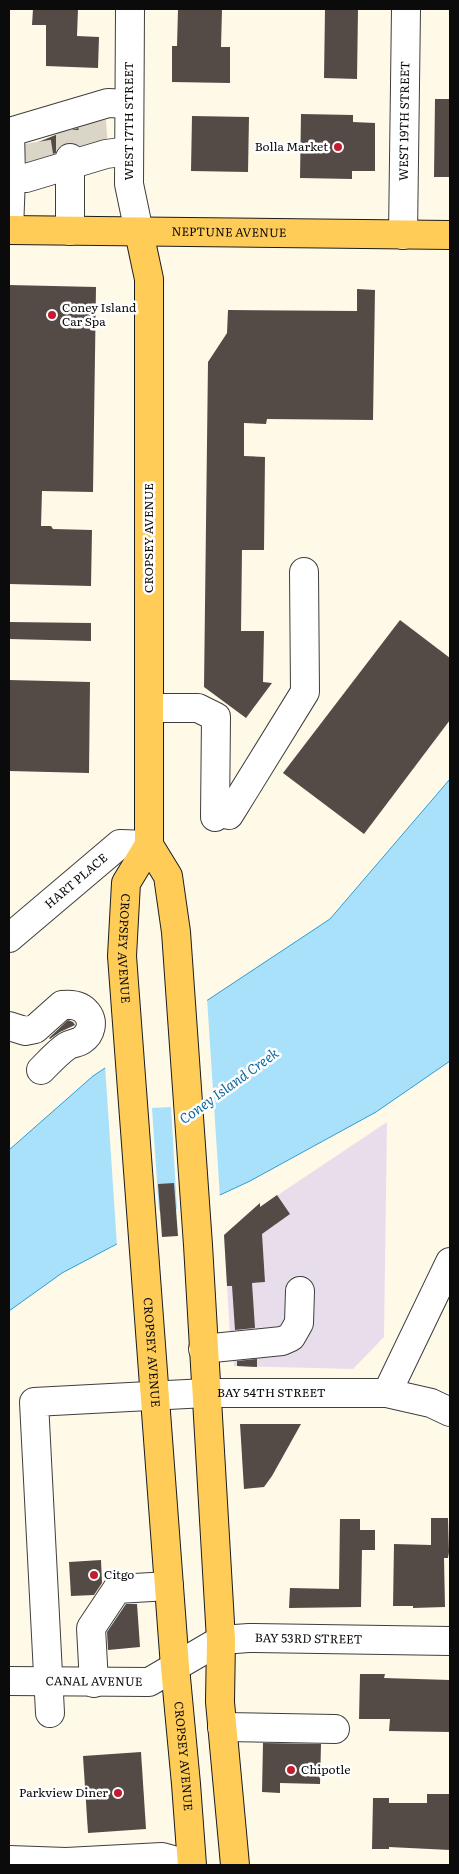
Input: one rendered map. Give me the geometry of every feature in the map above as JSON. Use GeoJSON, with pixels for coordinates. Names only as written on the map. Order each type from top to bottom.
{"type":"FeatureCollection","features":[{"type":"Feature","properties":{"kind":"main road","name":"NEPTUNE AVENUE"},"geometry":{"type":"LineString","coordinates":[[9,230],[450,235]]}},
{"type":"Feature","properties":{"kind":"main road","name":"CROPSEY AVENUE"},"geometry":{"type":"LineString","coordinates":[[139,232],[149,279],[149,845],[126,883],[122,956],[191,1865]]}},
{"type":"Feature","properties":{"kind":"main road"},"geometry":{"type":"LineString","coordinates":[[149,845],[168,876],[176,932],[198,1245],[221,1640],[220,1702],[235,1865]]}},
{"type":"Feature","properties":{"kind":"street","name":"WEST 17TH STREET"},"geometry":{"type":"LineString","coordinates":[[130,9],[129,184],[139,232]]}},
{"type":"Feature","properties":{"kind":"street","name":"WEST 19TH STREET"},"geometry":{"type":"LineString","coordinates":[[403,235],[406,9]]}},
{"type":"Feature","properties":{"kind":"street"},"geometry":{"type":"LineString","coordinates":[[11,177],[26,178],[38,152],[81,118],[108,103],[129,104]]}},
{"type":"Feature","properties":{"kind":"street"},"geometry":{"type":"LineString","coordinates":[[9,230],[10,132],[38,152],[82,158],[129,152]]}},
{"type":"Feature","properties":{"kind":"street"},"geometry":{"type":"LineString","coordinates":[[70,230],[82,158]]}},
{"type":"Feature","properties":{"kind":"street"},"geometry":{"type":"LineString","coordinates":[[149,708],[198,708],[216,717],[222,816],[305,692],[304,572]]}},
{"type":"Feature","properties":{"kind":"street","name":"HART PLACE"},"geometry":{"type":"LineString","coordinates":[[9,938],[120,844],[149,845]]}},
{"type":"Feature","properties":{"kind":"street"},"geometry":{"type":"LineString","coordinates":[[9,1026],[25,1031],[35,1029],[62,1004],[80,1006],[90,1016],[89,1034],[82,1040],[67,1046],[41,1070]]}},
{"type":"Feature","properties":{"kind":"street"},"geometry":{"type":"LineString","coordinates":[[387,1393],[450,1262]]}},
{"type":"Feature","properties":{"kind":"street"},"geometry":{"type":"LineString","coordinates":[[203,1349],[282,1341],[292,1338],[299,1322],[300,1291]]}},
{"type":"Feature","properties":{"kind":"street","name":"BAY 54TH STREET"},"geometry":{"type":"LineString","coordinates":[[49,1682],[34,1402],[206,1393],[387,1393],[431,1404],[450,1412]]}},
{"type":"Feature","properties":{"kind":"street"},"geometry":{"type":"LineString","coordinates":[[94,1683],[91,1628],[116,1590],[169,1586]]}},
{"type":"Feature","properties":{"kind":"street","name":"BAY 53RD STREET"},"geometry":{"type":"LineString","coordinates":[[175,1667],[221,1640],[249,1638],[450,1641]]}},
{"type":"Feature","properties":{"kind":"street","name":"CANAL AVENUE"},"geometry":{"type":"LineString","coordinates":[[9,1681],[150,1682],[175,1667]]}},
{"type":"Feature","properties":{"kind":"street"},"geometry":{"type":"LineString","coordinates":[[49,1682],[50,1713]]}},
{"type":"Feature","properties":{"kind":"street"},"geometry":{"type":"LineString","coordinates":[[222,1727],[335,1729]]}},
{"type":"Feature","properties":{"kind":"street"},"geometry":{"type":"LineString","coordinates":[[9,1860],[66,1862],[162,1857],[191,1865]]}},
{"type":"Feature","properties":{"kind":"shaded area"},"geometry":{"type":"Polygon","coordinates":[[[387,1122],[384,1337],[353,1369],[234,1366],[230,1335],[224,1235],[260,1203],[260,1207],[387,1122]]]}},
{"type":"Feature","properties":{"kind":"water","name":"Coney Island Creek"},"geometry":{"type":"Polygon","coordinates":[[[450,779],[450,1061],[376,1112],[250,1181],[130,1237],[62,1273],[9,1311],[9,1150],[93,1076],[330,919],[450,779]]]}},
{"type":"Feature","properties":{"kind":"pier"},"geometry":{"type":"Polygon","coordinates":[[[207,998],[220,1198],[117,1246],[105,1065],[207,998]],[[171,1107],[152,1108],[159,1211],[177,1209],[171,1107]]]}},
{"type":"Feature","properties":{"kind":"building"},"geometry":{"type":"Polygon","coordinates":[[[33,9],[78,9],[77,36],[99,37],[98,68],[46,66],[46,25],[32,25],[33,9]]]}},
{"type":"Feature","properties":{"kind":"building"},"geometry":{"type":"Polygon","coordinates":[[[178,9],[222,9],[221,47],[230,47],[230,83],[172,82],[172,46],[177,46],[178,9]]]}},
{"type":"Feature","properties":{"kind":"building"},"geometry":{"type":"Polygon","coordinates":[[[325,9],[358,9],[357,79],[324,78],[325,9]]]}},
{"type":"Feature","properties":{"kind":"building"},"geometry":{"type":"Polygon","coordinates":[[[435,99],[450,99],[450,177],[434,177],[435,99]]]}},
{"type":"Feature","properties":{"kind":"building","name":"Bolla Market"},"geometry":{"type":"Polygon","coordinates":[[[301,114],[353,115],[353,122],[375,123],[375,171],[352,171],[352,179],[300,178],[301,114]]]}},
{"type":"Feature","properties":{"kind":"building"},"geometry":{"type":"Polygon","coordinates":[[[192,116],[249,117],[248,172],[191,171],[192,116]]]}},
{"type":"Feature","properties":{"kind":"building"},"geometry":{"type":"Polygon","coordinates":[[[98,122],[98,140],[79,146],[70,142],[63,144],[56,153],[26,162],[26,147],[58,134],[98,122]]]}},
{"type":"Feature","properties":{"kind":"building"},"geometry":{"type":"Polygon","coordinates":[[[9,285],[96,287],[93,492],[42,491],[41,526],[51,526],[53,529],[92,530],[91,586],[9,584],[9,285]]]}},
{"type":"Feature","properties":{"kind":"building"},"geometry":{"type":"Polygon","coordinates":[[[357,289],[375,290],[373,420],[267,419],[266,424],[244,423],[244,456],[265,457],[264,550],[242,550],[241,631],[264,631],[263,682],[272,683],[246,718],[204,687],[208,362],[227,333],[228,310],[357,311],[357,289]]]}},
{"type":"Feature","properties":{"kind":"building"},"geometry":{"type":"Polygon","coordinates":[[[400,620],[450,658],[450,720],[364,834],[283,773],[400,620]]]}},
{"type":"Feature","properties":{"kind":"building"},"geometry":{"type":"Polygon","coordinates":[[[9,622],[91,623],[91,641],[9,639],[9,622]]]}},
{"type":"Feature","properties":{"kind":"building"},"geometry":{"type":"Polygon","coordinates":[[[9,680],[90,682],[89,773],[9,771],[9,680]]]}},
{"type":"Feature","properties":{"kind":"building"},"geometry":{"type":"Polygon","coordinates":[[[68,1020],[75,1025],[49,1038],[68,1020]]]}},
{"type":"Feature","properties":{"kind":"building"},"geometry":{"type":"Polygon","coordinates":[[[174,1183],[178,1236],[162,1237],[158,1184],[174,1183]]]}},
{"type":"Feature","properties":{"kind":"building"},"geometry":{"type":"Polygon","coordinates":[[[277,1195],[290,1214],[262,1234],[265,1282],[252,1283],[255,1328],[235,1330],[232,1286],[227,1286],[224,1235],[260,1203],[260,1207],[277,1195]]]}},
{"type":"Feature","properties":{"kind":"building"},"geometry":{"type":"Polygon","coordinates":[[[257,1359],[257,1367],[237,1366],[237,1361],[257,1359]]]}},
{"type":"Feature","properties":{"kind":"building"},"geometry":{"type":"Polygon","coordinates":[[[240,1424],[301,1424],[264,1487],[244,1489],[240,1424]]]}},
{"type":"Feature","properties":{"kind":"building"},"geometry":{"type":"Polygon","coordinates":[[[431,1518],[448,1518],[449,1552],[448,1558],[444,1558],[445,1607],[413,1608],[413,1606],[393,1606],[394,1544],[431,1545],[431,1518]]]}},
{"type":"Feature","properties":{"kind":"building"},"geometry":{"type":"Polygon","coordinates":[[[340,1519],[360,1519],[360,1530],[375,1530],[375,1550],[362,1550],[361,1607],[289,1608],[290,1588],[339,1589],[340,1519]]]}},
{"type":"Feature","properties":{"kind":"building"},"geometry":{"type":"Polygon","coordinates":[[[101,1560],[102,1583],[94,1595],[71,1596],[69,1562],[101,1560]]]}},
{"type":"Feature","properties":{"kind":"building"},"geometry":{"type":"Polygon","coordinates":[[[126,1604],[137,1604],[140,1647],[108,1650],[107,1632],[126,1604]]]}},
{"type":"Feature","properties":{"kind":"building"},"geometry":{"type":"Polygon","coordinates":[[[360,1674],[385,1674],[384,1678],[450,1680],[450,1732],[389,1731],[390,1719],[359,1719],[360,1674]]]}},
{"type":"Feature","properties":{"kind":"building","name":"Chipotle"},"geometry":{"type":"Polygon","coordinates":[[[263,1743],[321,1744],[320,1784],[280,1783],[280,1793],[262,1792],[263,1743]]]}},
{"type":"Feature","properties":{"kind":"building","name":"Parkview Diner"},"geometry":{"type":"Polygon","coordinates":[[[141,1752],[146,1829],[88,1833],[83,1756],[141,1752]]]}},
{"type":"Feature","properties":{"kind":"building"},"geometry":{"type":"Polygon","coordinates":[[[427,1794],[450,1794],[450,1850],[389,1847],[389,1849],[372,1849],[373,1798],[389,1798],[389,1803],[427,1803],[427,1794]]]}},
{"type":"Feature","properties":{"kind":"tunnel"},"geometry":{"type":"LineString","coordinates":[[92,121],[94,150]]}},
{"type":"Feature","properties":{"kind":"tunnel"},"geometry":{"type":"LineString","coordinates":[[70,129],[70,158]]}},
{"type":"Feature","properties":{"kind":"tunnel"},"geometry":{"type":"LineString","coordinates":[[37,142],[41,168]]}},
{"type":"Feature","properties":{"kind":"place","name":"Bolla Market"},"geometry":{"type":"Point","coordinates":[338,147]}},
{"type":"Feature","properties":{"kind":"place","name":"Coney Island Car Spa"},"geometry":{"type":"Point","coordinates":[52,315]}},
{"type":"Feature","properties":{"kind":"place","name":"Citgo"},"geometry":{"type":"Point","coordinates":[94,1575]}},
{"type":"Feature","properties":{"kind":"place","name":"Chipotle"},"geometry":{"type":"Point","coordinates":[291,1770]}},
{"type":"Feature","properties":{"kind":"place","name":"Parkview Diner"},"geometry":{"type":"Point","coordinates":[118,1793]}}]}
